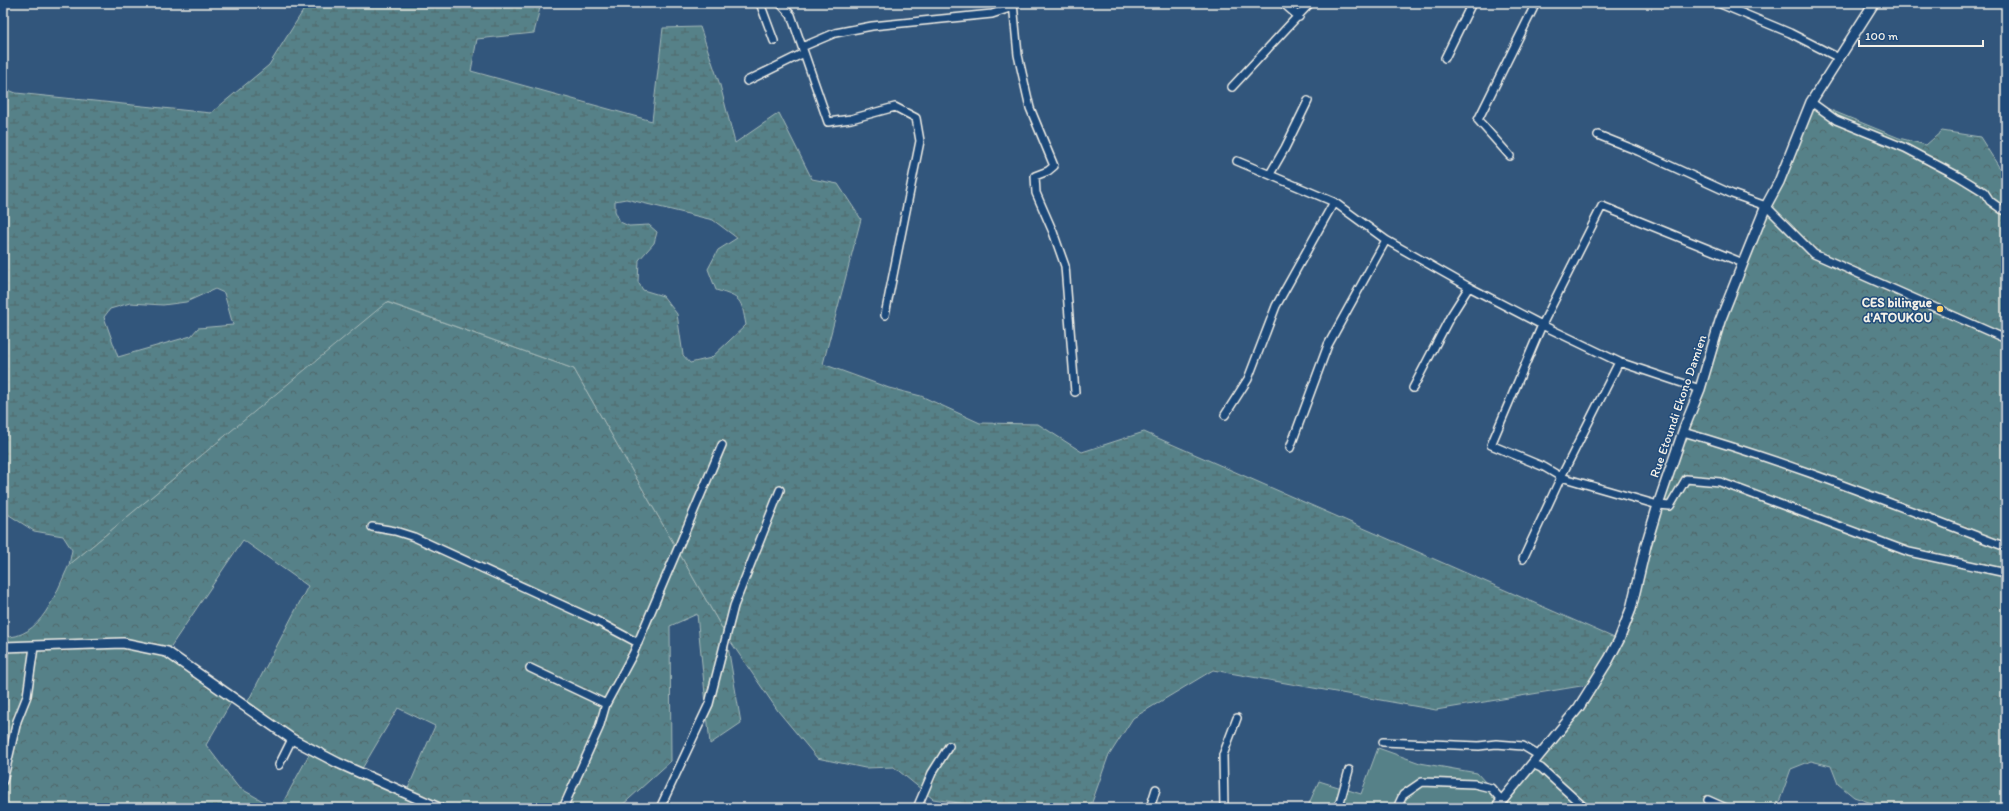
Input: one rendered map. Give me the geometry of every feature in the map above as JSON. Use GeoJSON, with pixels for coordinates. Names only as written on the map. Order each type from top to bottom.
{"type":"FeatureCollection","features":[{"type":"Feature","properties":{"kind":"street"},"geometry":{"type":"LineString","coordinates":[[760,3],[774,41]]}},
{"type":"Feature","properties":{"kind":"street"},"geometry":{"type":"LineString","coordinates":[[780,3],[791,15],[828,122],[851,119],[895,107],[916,118],[920,141],[885,315]]}},
{"type":"Feature","properties":{"kind":"street"},"geometry":{"type":"LineString","coordinates":[[1283,3],[1299,17]]}},
{"type":"Feature","properties":{"kind":"street"},"geometry":{"type":"LineString","coordinates":[[1232,87],[1299,17],[1310,3]]}},
{"type":"Feature","properties":{"kind":"street"},"geometry":{"type":"LineString","coordinates":[[1445,58],[1472,3]]}},
{"type":"Feature","properties":{"kind":"street"},"geometry":{"type":"LineString","coordinates":[[1510,156],[1478,120],[1536,3]]}},
{"type":"Feature","properties":{"kind":"street"},"geometry":{"type":"LineString","coordinates":[[1718,3],[1790,33],[1839,58]]}},
{"type":"Feature","properties":{"kind":"street","name":"Rue Etoundi Ekono Damien"},"geometry":{"type":"LineString","coordinates":[[1500,805],[1538,755],[1579,707],[1610,659],[1631,609],[1646,545],[1658,505],[1683,432],[1700,389],[1720,321],[1743,262],[1766,206],[1779,182],[1811,102],[1874,3]]}},
{"type":"Feature","properties":{"kind":"street"},"geometry":{"type":"LineString","coordinates":[[747,81],[803,50],[842,31],[872,26],[992,14],[1013,5],[1018,55],[1030,108],[1054,166],[1048,171],[1036,176],[1036,193],[1053,232],[1065,266],[1075,392]]}},
{"type":"Feature","properties":{"kind":"street"},"geometry":{"type":"LineString","coordinates":[[1270,174],[1285,148],[1308,101]]}},
{"type":"Feature","properties":{"kind":"street"},"geometry":{"type":"LineString","coordinates":[[1811,102],[1836,120],[1905,148],[1958,176],[1984,192],[2001,210],[2006,211]]}},
{"type":"Feature","properties":{"kind":"street"},"geometry":{"type":"LineString","coordinates":[[1598,135],[1638,151],[1732,194],[1766,206],[1814,254],[2006,339]]}},
{"type":"Feature","properties":{"kind":"street"},"geometry":{"type":"LineString","coordinates":[[1237,161],[1334,202],[1386,240],[1469,287],[1542,325],[1619,362],[1700,389]]}},
{"type":"Feature","properties":{"kind":"street"},"geometry":{"type":"LineString","coordinates":[[1225,415],[1248,379],[1276,306],[1334,202]]}},
{"type":"Feature","properties":{"kind":"street"},"geometry":{"type":"LineString","coordinates":[[1743,262],[1602,206],[1542,325],[1491,445],[1544,467],[1561,477],[1658,505],[1670,506],[1686,479],[1720,482],[1909,552],[2006,573]]}},
{"type":"Feature","properties":{"kind":"street"},"geometry":{"type":"LineString","coordinates":[[1290,448],[1328,345],[1386,240]]}},
{"type":"Feature","properties":{"kind":"street"},"geometry":{"type":"LineString","coordinates":[[1413,388],[1450,317],[1469,287]]}},
{"type":"Feature","properties":{"kind":"street"},"geometry":{"type":"LineString","coordinates":[[1524,559],[1561,477],[1619,362]]}},
{"type":"Feature","properties":{"kind":"street"},"geometry":{"type":"LineString","coordinates":[[1683,432],[1742,449],[1797,468],[2006,547]]}},
{"type":"Feature","properties":{"kind":"street"},"geometry":{"type":"LineString","coordinates":[[563,808],[599,728],[606,704],[638,643],[722,445]]}},
{"type":"Feature","properties":{"kind":"street"},"geometry":{"type":"LineString","coordinates":[[660,808],[710,704],[734,606],[780,490]]}},
{"type":"Feature","properties":{"kind":"street"},"geometry":{"type":"LineString","coordinates":[[372,527],[395,531],[414,537],[595,620],[638,643]]}},
{"type":"Feature","properties":{"kind":"street"},"geometry":{"type":"LineString","coordinates":[[3,647],[123,643],[167,652],[292,739],[338,763],[439,808]]}},
{"type":"Feature","properties":{"kind":"street"},"geometry":{"type":"LineString","coordinates":[[3,780],[17,721],[27,696],[34,647]]}},
{"type":"Feature","properties":{"kind":"street"},"geometry":{"type":"LineString","coordinates":[[530,668],[606,704]]}},
{"type":"Feature","properties":{"kind":"street"},"geometry":{"type":"LineString","coordinates":[[1224,808],[1223,755],[1237,718]]}},
{"type":"Feature","properties":{"kind":"street"},"geometry":{"type":"LineString","coordinates":[[279,765],[292,739]]}},
{"type":"Feature","properties":{"kind":"street"},"geometry":{"type":"LineString","coordinates":[[1383,742],[1479,746],[1496,744],[1523,746],[1538,755]]}},
{"type":"Feature","properties":{"kind":"street"},"geometry":{"type":"LineString","coordinates":[[917,808],[932,773],[949,746]]}},
{"type":"Feature","properties":{"kind":"street"},"geometry":{"type":"LineString","coordinates":[[1532,764],[1541,768],[1585,808]]}},
{"type":"Feature","properties":{"kind":"street"},"geometry":{"type":"LineString","coordinates":[[1336,808],[1340,802],[1349,770]]}},
{"type":"Feature","properties":{"kind":"street"},"geometry":{"type":"LineString","coordinates":[[1397,808],[1403,795],[1422,782],[1474,784],[1491,788],[1500,805]]}},
{"type":"Feature","properties":{"kind":"street"},"geometry":{"type":"LineString","coordinates":[[1150,808],[1156,789]]}},
{"type":"Feature","properties":{"kind":"street"},"geometry":{"type":"LineString","coordinates":[[1708,800],[1726,808]]}},
{"type":"Feature","properties":{"kind":"green space"},"geometry":{"type":"Polygon","coordinates":[[[308,3],[541,3],[534,33],[477,39],[471,71],[652,121],[663,28],[700,27],[720,85],[735,143],[779,113],[812,179],[838,184],[861,219],[823,364],[889,388],[921,396],[980,423],[1038,424],[1082,452],[1144,432],[1619,640],[1593,684],[1436,710],[1213,670],[1133,718],[1108,757],[1090,808],[992,808],[933,799],[894,767],[865,768],[817,758],[778,711],[726,635],[574,369],[387,302],[69,565],[72,550],[63,536],[34,531],[3,511],[3,88],[16,93],[211,113],[269,65],[308,3]],[[626,199],[615,201],[615,211],[620,222],[629,226],[649,225],[657,232],[654,243],[639,260],[638,282],[643,290],[663,296],[677,314],[683,355],[690,363],[711,358],[746,325],[743,310],[739,301],[731,295],[716,290],[708,269],[718,250],[737,238],[713,220],[626,199]],[[215,289],[186,302],[163,305],[130,303],[110,309],[104,317],[118,357],[191,336],[198,328],[233,325],[224,293],[215,289]]]}},
{"type":"Feature","properties":{"kind":"green space"},"geometry":{"type":"Polygon","coordinates":[[[1811,102],[1899,138],[1926,145],[1942,131],[1980,137],[2006,178],[2006,808],[1886,808],[1854,797],[1838,784],[1831,766],[1811,761],[1791,769],[1777,808],[1496,808],[1579,707],[1619,640],[1646,545],[1720,321],[1811,102]]]}},
{"type":"Feature","properties":{"kind":"green space"},"geometry":{"type":"Polygon","coordinates":[[[386,302],[574,369],[726,635],[741,723],[710,744],[697,614],[670,626],[671,761],[619,808],[280,808],[312,749],[245,707],[308,586],[243,540],[167,652],[233,699],[206,745],[238,787],[275,808],[3,808],[3,637],[16,636],[28,631],[37,623],[59,588],[69,565],[386,302]],[[398,708],[360,772],[406,793],[435,726],[398,708]]]}},
{"type":"Feature","properties":{"kind":"green space"},"geometry":{"type":"Polygon","coordinates":[[[1378,748],[1420,763],[1477,773],[1503,802],[1496,808],[1307,808],[1319,781],[1361,794],[1378,748]]]}},
{"type":"Feature","properties":{"kind":"place","name":"CES bilingue d'ATOUKOU"},"geometry":{"type":"Point","coordinates":[1940,309]}}]}
